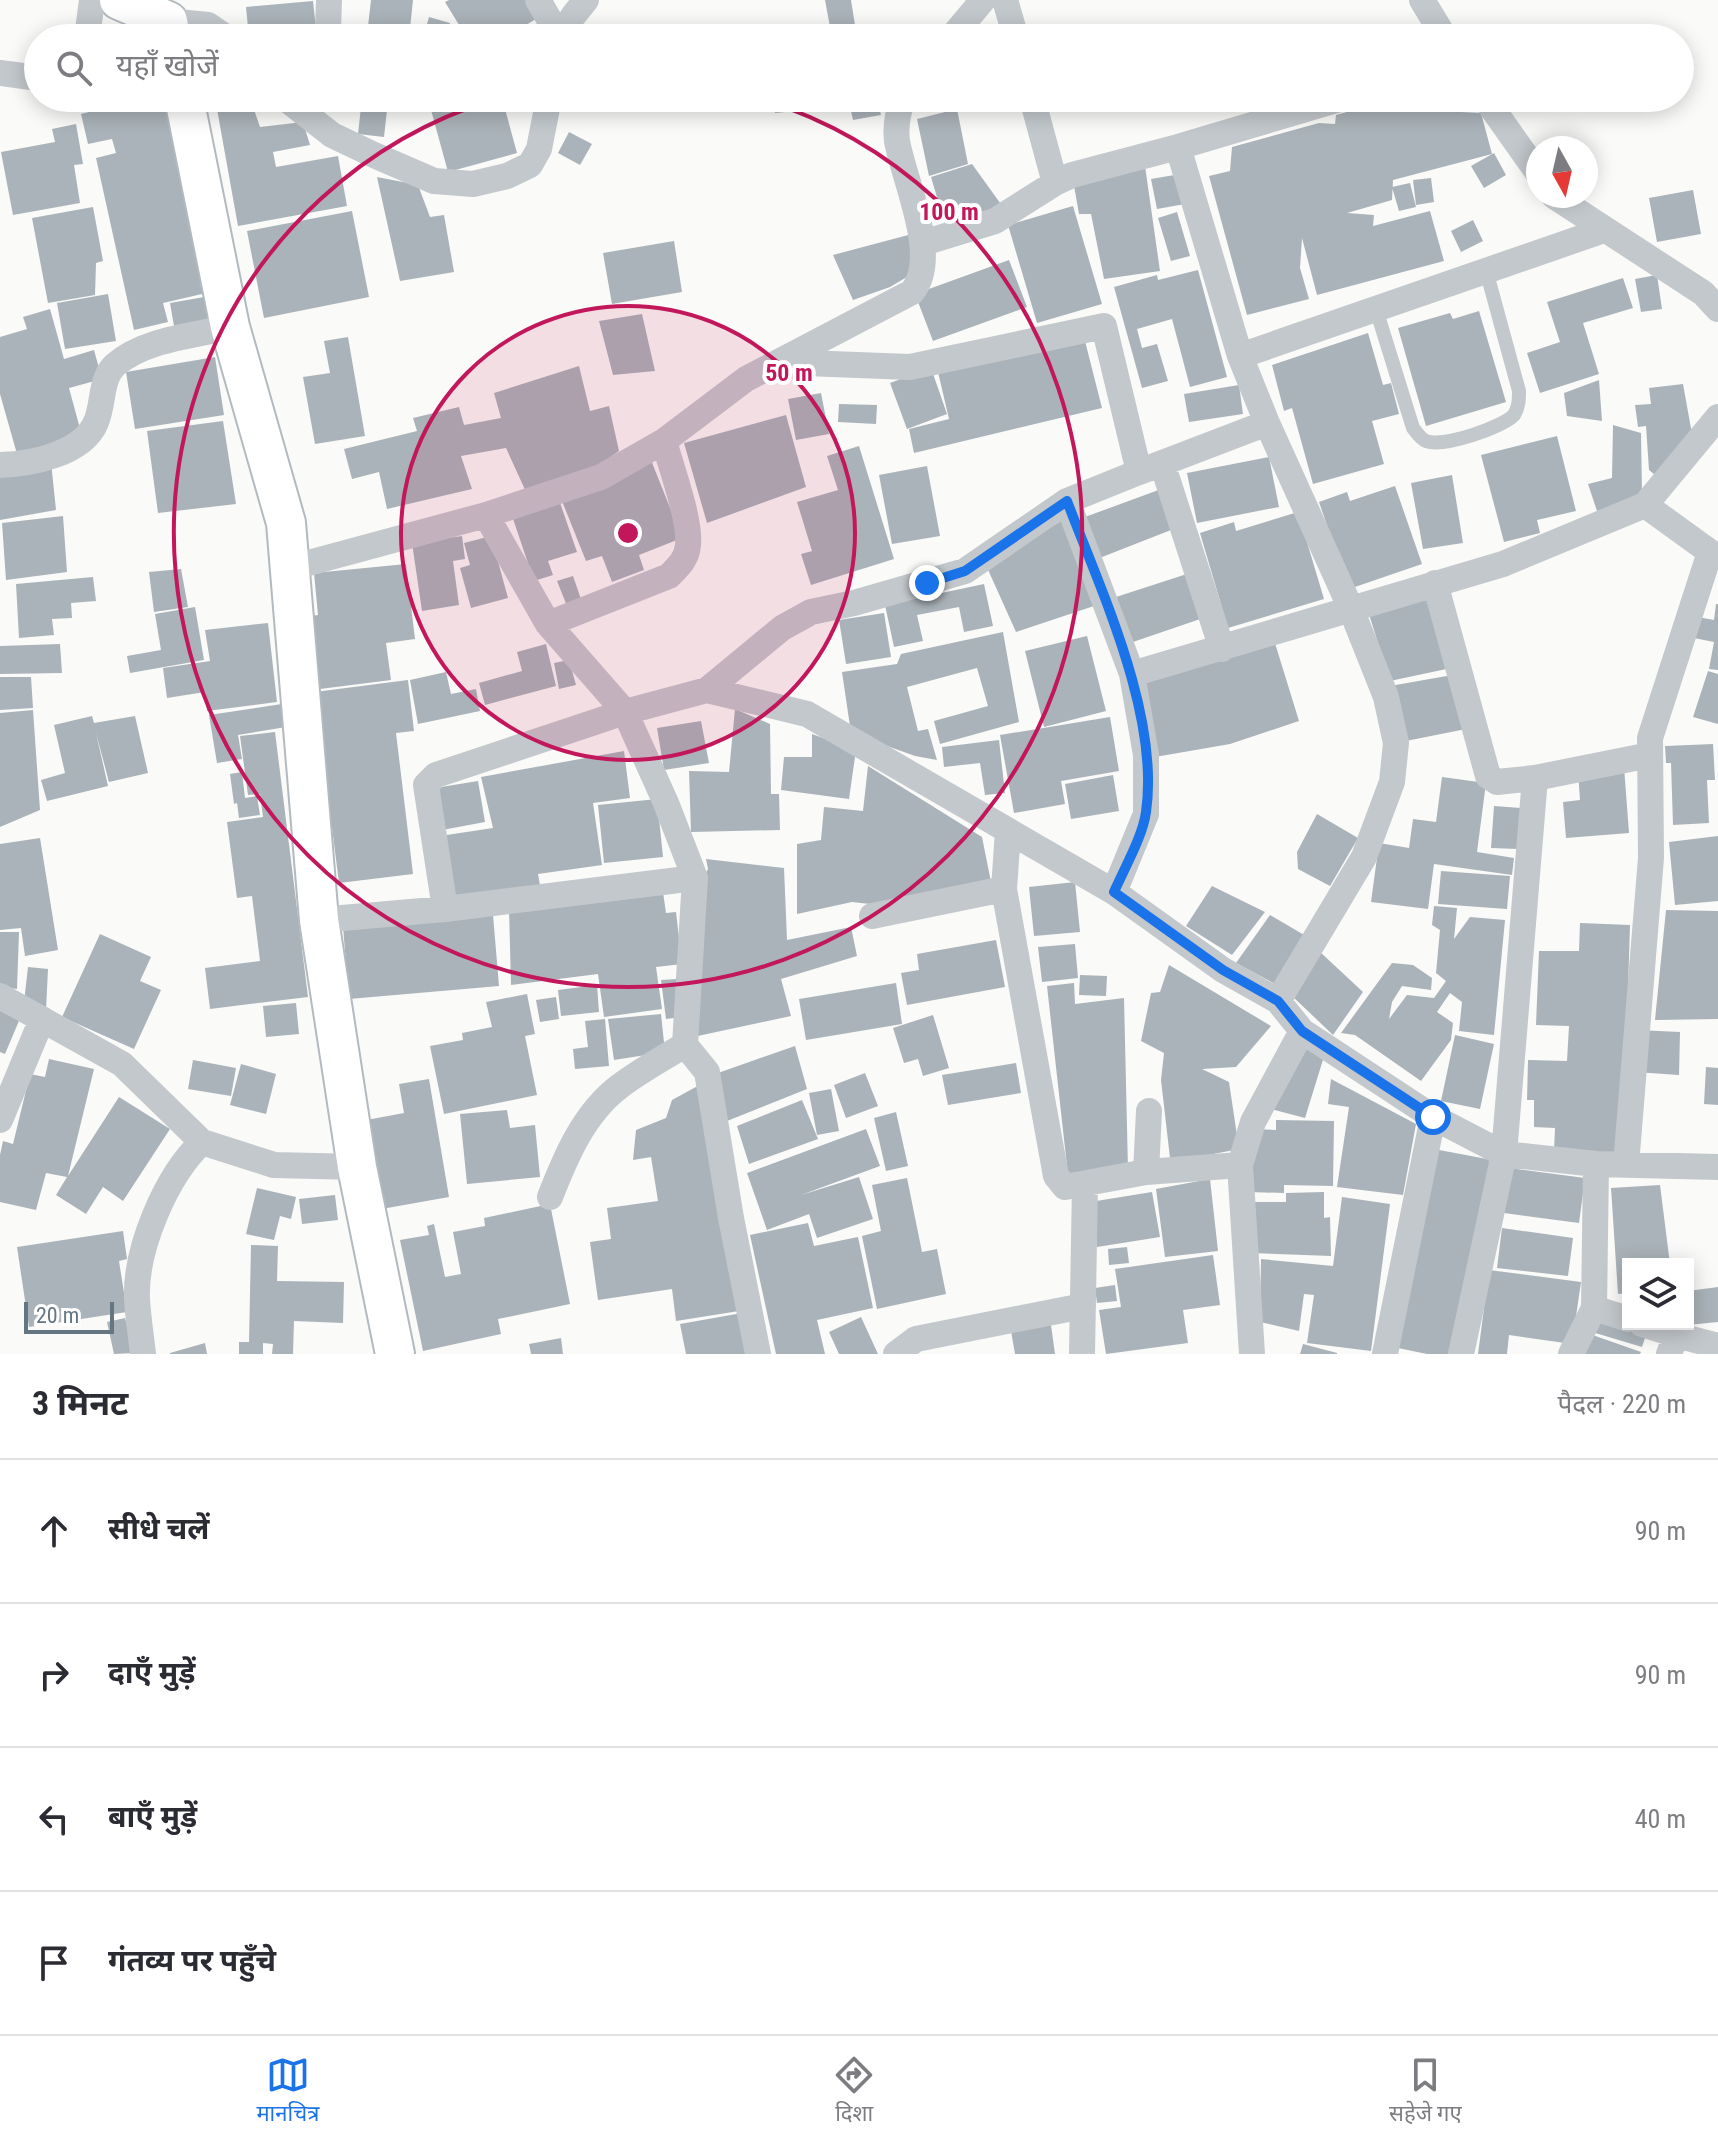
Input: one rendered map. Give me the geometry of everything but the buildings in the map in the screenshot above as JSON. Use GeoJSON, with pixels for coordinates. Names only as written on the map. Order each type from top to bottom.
{"type":"FeatureCollection","features":[{"type":"Feature","properties":{"kind":"main road"},"geometry":{"type":"LineString","coordinates":[[119,0],[160,24]]}},
{"type":"Feature","properties":{"kind":"main road"},"geometry":{"type":"LineString","coordinates":[[187,112],[230,327],[286,523],[319,920],[357,1167],[395,1354]]}},
{"type":"Feature","properties":{"kind":"street"},"geometry":{"type":"LineString","coordinates":[[89,24],[92,0]]}},
{"type":"Feature","properties":{"kind":"street"},"geometry":{"type":"LineString","coordinates":[[328,24],[329,0]]}},
{"type":"Feature","properties":{"kind":"street"},"geometry":{"type":"LineString","coordinates":[[538,0],[553,24]]}},
{"type":"Feature","properties":{"kind":"street"},"geometry":{"type":"LineString","coordinates":[[569,24],[586,0]]}},
{"type":"Feature","properties":{"kind":"street"},"geometry":{"type":"LineString","coordinates":[[963,24],[983,0]]}},
{"type":"Feature","properties":{"kind":"street"},"geometry":{"type":"LineString","coordinates":[[1005,0],[1012,24]]}},
{"type":"Feature","properties":{"kind":"street"},"geometry":{"type":"LineString","coordinates":[[1422,0],[1437,24]]}},
{"type":"Feature","properties":{"kind":"street"},"geometry":{"type":"LineString","coordinates":[[0,73],[24,76]]}},
{"type":"Feature","properties":{"kind":"street"},"geometry":{"type":"LineString","coordinates":[[303,112],[332,135],[434,181],[473,184],[507,176],[530,165],[539,149],[546,112]]}},
{"type":"Feature","properties":{"kind":"street"},"geometry":{"type":"LineString","coordinates":[[290,568],[486,515],[601,477],[664,441],[746,379],[912,292],[921,281],[923,243],[897,139],[898,112]]}},
{"type":"Feature","properties":{"kind":"street"},"geometry":{"type":"LineString","coordinates":[[1036,112],[1055,183]]}},
{"type":"Feature","properties":{"kind":"street"},"geometry":{"type":"LineString","coordinates":[[923,243],[995,221],[1072,175],[1296,112]]}},
{"type":"Feature","properties":{"kind":"street"},"geometry":{"type":"LineString","coordinates":[[1495,112],[1526,156]]}},
{"type":"Feature","properties":{"kind":"street"},"geometry":{"type":"LineString","coordinates":[[1178,147],[1240,356],[1351,609],[1386,697],[1396,743],[1392,782],[1364,857],[1278,1001]]}},
{"type":"Feature","properties":{"kind":"street"},"geometry":{"type":"LineString","coordinates":[[1572,208],[1703,293],[1718,309]]}},
{"type":"Feature","properties":{"kind":"street"},"geometry":{"type":"LineString","coordinates":[[1240,356],[1604,230]]}},
{"type":"Feature","properties":{"kind":"street"},"geometry":{"type":"LineString","coordinates":[[775,362],[910,367],[1104,326],[1150,468],[1222,649]]}},
{"type":"Feature","properties":{"kind":"street"},"geometry":{"type":"LineString","coordinates":[[0,465],[14,465],[79,444],[96,424],[106,379],[115,366],[145,347],[230,327]]}},
{"type":"Feature","properties":{"kind":"street"},"geometry":{"type":"LineString","coordinates":[[1132,674],[1503,564],[1645,505],[1718,417]]}},
{"type":"Feature","properties":{"kind":"street"},"geometry":{"type":"LineString","coordinates":[[445,909],[426,785],[436,775],[625,712],[707,690],[782,628],[811,612],[965,571],[1067,501],[1267,423]]}},
{"type":"Feature","properties":{"kind":"street"},"geometry":{"type":"LineString","coordinates":[[548,624],[669,576],[683,561],[688,545],[687,526],[664,441]]}},
{"type":"Feature","properties":{"kind":"street"},"geometry":{"type":"LineString","coordinates":[[1067,501],[1132,674],[1146,755],[1146,814],[1114,892]]}},
{"type":"Feature","properties":{"kind":"street"},"geometry":{"type":"LineString","coordinates":[[1626,1165],[1651,858],[1650,738],[1714,550],[1645,505]]}},
{"type":"Feature","properties":{"kind":"street"},"geometry":{"type":"LineString","coordinates":[[486,515],[548,624],[625,712],[666,803],[695,878],[685,1045],[707,1072],[758,1354]]}},
{"type":"Feature","properties":{"kind":"street"},"geometry":{"type":"LineString","coordinates":[[1435,583],[1488,776],[1497,782],[1535,778],[1650,755]]}},
{"type":"Feature","properties":{"kind":"street"},"geometry":{"type":"LineString","coordinates":[[707,690],[807,714],[1114,892],[1223,970],[1278,1001],[1302,1031],[1433,1117],[1504,1154],[1596,1164],[1718,1167]]}},
{"type":"Feature","properties":{"kind":"street"},"geometry":{"type":"LineString","coordinates":[[1461,1354],[1504,1154],[1535,778]]}},
{"type":"Feature","properties":{"kind":"street"},"geometry":{"type":"LineString","coordinates":[[1008,831],[1004,889],[1056,1176],[1065,1187],[1146,1172],[1240,1165]]}},
{"type":"Feature","properties":{"kind":"street"},"geometry":{"type":"LineString","coordinates":[[319,920],[445,909],[695,878]]}},
{"type":"Feature","properties":{"kind":"street"},"geometry":{"type":"LineString","coordinates":[[872,916],[1004,889]]}},
{"type":"Feature","properties":{"kind":"street"},"geometry":{"type":"LineString","coordinates":[[0,996],[122,1064],[202,1142],[274,1165],[357,1167]]}},
{"type":"Feature","properties":{"kind":"street"},"geometry":{"type":"LineString","coordinates":[[0,1120],[42,1019]]}},
{"type":"Feature","properties":{"kind":"street"},"geometry":{"type":"LineString","coordinates":[[1252,1354],[1240,1165],[1253,1122],[1302,1031]]}},
{"type":"Feature","properties":{"kind":"street"},"geometry":{"type":"LineString","coordinates":[[550,1197],[565,1160],[588,1119],[619,1087],[685,1045]]}},
{"type":"Feature","properties":{"kind":"street"},"geometry":{"type":"LineString","coordinates":[[1146,1172],[1149,1111]]}},
{"type":"Feature","properties":{"kind":"street"},"geometry":{"type":"LineString","coordinates":[[1385,1354],[1433,1117]]}},
{"type":"Feature","properties":{"kind":"street"},"geometry":{"type":"LineString","coordinates":[[143,1354],[137,1296],[142,1258],[164,1191],[188,1156],[202,1142]]}},
{"type":"Feature","properties":{"kind":"street"},"geometry":{"type":"LineString","coordinates":[[1571,1354],[1594,1308],[1596,1164]]}},
{"type":"Feature","properties":{"kind":"street"},"geometry":{"type":"LineString","coordinates":[[1082,1354],[1085,1184]]}},
{"type":"Feature","properties":{"kind":"street"},"geometry":{"type":"LineString","coordinates":[[896,1354],[916,1339],[1083,1306]]}},
{"type":"Feature","properties":{"kind":"street"},"geometry":{"type":"LineString","coordinates":[[1594,1308],[1622,1317]]}},
{"type":"Feature","properties":{"kind":"street"},"geometry":{"type":"LineString","coordinates":[[1651,1330],[1673,1345],[1718,1346]]}},
{"type":"Feature","properties":{"kind":"lane"},"geometry":{"type":"LineString","coordinates":[[1376,309],[1413,428],[1423,441],[1439,444],[1460,440],[1512,417],[1519,404],[1519,391],[1486,270]]}},
{"type":"Feature","properties":{"kind":"route"},"geometry":{"type":"LineString","coordinates":[[927,583],[965,571],[1067,501],[1132,674],[1146,755],[1146,814],[1114,892],[1223,970],[1278,1001],[1302,1031],[1433,1117]]}}]}
